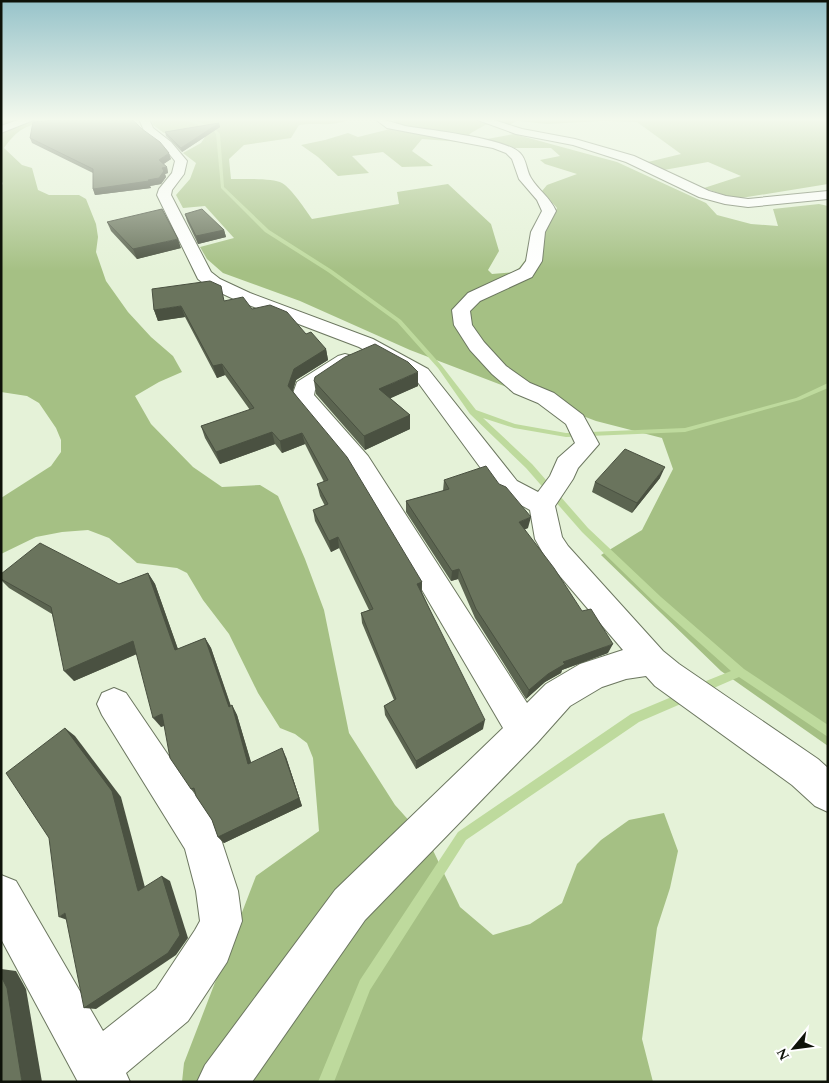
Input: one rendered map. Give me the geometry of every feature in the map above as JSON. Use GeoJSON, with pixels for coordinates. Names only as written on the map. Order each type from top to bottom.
{"type":"FeatureCollection","features":[{"type":"Feature","properties":{"kind":"street"},"geometry":{"type":"LineString","coordinates":[[179,170],[164,195],[204,274],[214,283],[244,297],[366,343],[421,373],[508,487],[542,506]]}},
{"type":"Feature","properties":{"kind":"street"},"geometry":{"type":"LineString","coordinates":[[521,170],[524,178],[545,199],[549,211],[538,232],[534,261],[526,273],[474,297],[461,310],[463,325],[477,346],[499,370],[522,388],[546,398],[575,420],[587,444],[567,464],[561,479],[542,506],[549,539],[558,554],[659,668],[805,772],[828,793]]}},
{"type":"Feature","properties":{"kind":"street"},"geometry":{"type":"LineString","coordinates":[[656,170],[704,194],[725,200],[748,203],[828,195]]}},
{"type":"Feature","properties":{"kind":"street"},"geometry":{"type":"LineString","coordinates":[[366,343],[361,349],[305,387],[303,396],[359,462],[525,731]]}},
{"type":"Feature","properties":{"kind":"street"},"geometry":{"type":"LineString","coordinates":[[222,1082],[350,905],[525,731],[558,695],[592,675],[626,664],[659,668]]}},
{"type":"Feature","properties":{"kind":"street"},"geometry":{"type":"LineString","coordinates":[[1,896],[100,1074],[172,1005],[211,946],[221,921],[217,891],[203,841],[114,704]]}},
{"type":"Feature","properties":{"kind":"green space"},"geometry":{"type":"Polygon","coordinates":[[[1,170],[32,170],[38,190],[49,195],[79,195],[86,199],[96,224],[98,237],[96,252],[106,281],[128,312],[151,337],[173,356],[182,372],[159,382],[135,396],[151,424],[193,467],[222,487],[260,485],[278,496],[324,610],[349,733],[395,805],[430,844],[460,907],[493,935],[530,924],[562,903],[577,864],[601,840],[629,820],[664,813],[678,851],[670,888],[657,928],[642,1039],[653,1082],[182,1082],[184,1063],[256,876],[319,831],[313,758],[307,743],[295,734],[280,728],[258,693],[229,634],[203,600],[187,573],[177,568],[137,563],[109,538],[88,530],[36,537],[1,554],[1,498],[51,466],[61,452],[61,440],[56,428],[39,403],[27,396],[1,392],[1,188],[3,183],[1,181],[1,170]]]}},
{"type":"Feature","properties":{"kind":"green space"},"geometry":{"type":"Polygon","coordinates":[[[194,170],[230,170],[231,179],[278,181],[294,194],[312,219],[399,204],[397,192],[448,184],[491,224],[499,251],[488,270],[492,274],[516,272],[545,234],[557,208],[542,191],[547,185],[577,174],[563,170],[633,170],[706,203],[717,215],[751,224],[778,226],[773,209],[819,204],[828,206],[828,746],[721,671],[601,555],[642,530],[673,469],[662,438],[596,421],[410,350],[300,301],[223,273],[207,259],[200,247],[234,238],[205,206],[183,208],[176,195],[190,179],[194,170]]]}},
{"type":"Feature","properties":{"kind":"green space"},"geometry":{"type":"Polygon","coordinates":[[[331,170],[366,170],[369,173],[338,176],[331,170]]]}},
{"type":"Feature","properties":{"kind":"green space"},"geometry":{"type":"Polygon","coordinates":[[[726,170],[828,170],[828,184],[735,199],[704,188],[741,176],[726,170]]]}},
{"type":"Feature","properties":{"kind":"building"},"geometry":{"type":"Polygon","coordinates":[[[93,170],[164,171],[159,178],[149,181],[93,189],[93,170]]]}},
{"type":"Feature","properties":{"kind":"building"},"geometry":{"type":"Polygon","coordinates":[[[162,209],[178,239],[133,249],[107,222],[162,209]]]}},
{"type":"Feature","properties":{"kind":"building"},"geometry":{"type":"Polygon","coordinates":[[[202,209],[224,230],[196,236],[185,214],[202,209]]]}},
{"type":"Feature","properties":{"kind":"building"},"geometry":{"type":"Polygon","coordinates":[[[210,281],[221,286],[224,301],[243,297],[252,309],[270,305],[287,312],[306,334],[311,332],[326,349],[294,369],[288,386],[347,457],[422,582],[417,584],[485,720],[416,761],[384,706],[396,699],[361,613],[373,609],[338,537],[329,541],[313,510],[328,504],[317,484],[328,480],[302,433],[280,441],[272,432],[216,452],[201,426],[254,408],[222,364],[213,366],[181,306],[154,310],[152,289],[210,281]]]}},
{"type":"Feature","properties":{"kind":"building"},"geometry":{"type":"Polygon","coordinates":[[[375,344],[408,362],[418,372],[379,389],[410,415],[364,436],[314,381],[315,377],[345,357],[375,344]]]}},
{"type":"Feature","properties":{"kind":"building"},"geometry":{"type":"Polygon","coordinates":[[[625,449],[665,467],[637,503],[595,482],[625,449]]]}},
{"type":"Feature","properties":{"kind":"building"},"geometry":{"type":"Polygon","coordinates":[[[486,466],[499,484],[506,487],[531,517],[519,522],[554,568],[582,611],[591,609],[613,644],[563,662],[565,664],[548,674],[529,690],[476,609],[459,569],[452,571],[406,501],[449,489],[444,480],[486,466]]]}},
{"type":"Feature","properties":{"kind":"building"},"geometry":{"type":"Polygon","coordinates":[[[40,543],[119,584],[148,573],[175,650],[205,638],[229,707],[232,705],[248,764],[282,748],[299,798],[218,837],[212,820],[196,796],[194,788],[191,789],[170,758],[162,714],[153,718],[133,641],[64,671],[51,607],[1,579],[1,574],[40,543]]]}},
{"type":"Feature","properties":{"kind":"building"},"geometry":{"type":"Polygon","coordinates":[[[65,728],[112,791],[138,891],[162,876],[180,935],[168,953],[84,1008],[65,913],[59,917],[49,838],[6,773],[65,728]]]}},
{"type":"Feature","properties":{"kind":"building"},"geometry":{"type":"Polygon","coordinates":[[[1,976],[7,988],[22,1082],[1,1082],[1,976]]]}},
{"type":"Feature","properties":{"kind":"waterway"},"geometry":{"type":"LineString","coordinates":[[221,170],[222,187],[267,231],[330,271],[399,321],[440,367],[473,412],[514,426],[566,435],[685,430],[798,399],[828,385]]}},
{"type":"Feature","properties":{"kind":"waterway"},"geometry":{"type":"LineString","coordinates":[[476,415],[529,466],[585,530],[658,600],[740,672]]}},
{"type":"Feature","properties":{"kind":"waterway"},"geometry":{"type":"LineString","coordinates":[[700,689],[740,672]]}},
{"type":"Feature","properties":{"kind":"waterway"},"geometry":{"type":"LineString","coordinates":[[740,672],[828,732]]}},
{"type":"Feature","properties":{"kind":"waterway"},"geometry":{"type":"LineString","coordinates":[[326,1082],[365,985],[462,836],[635,718],[686,696]]}}]}
